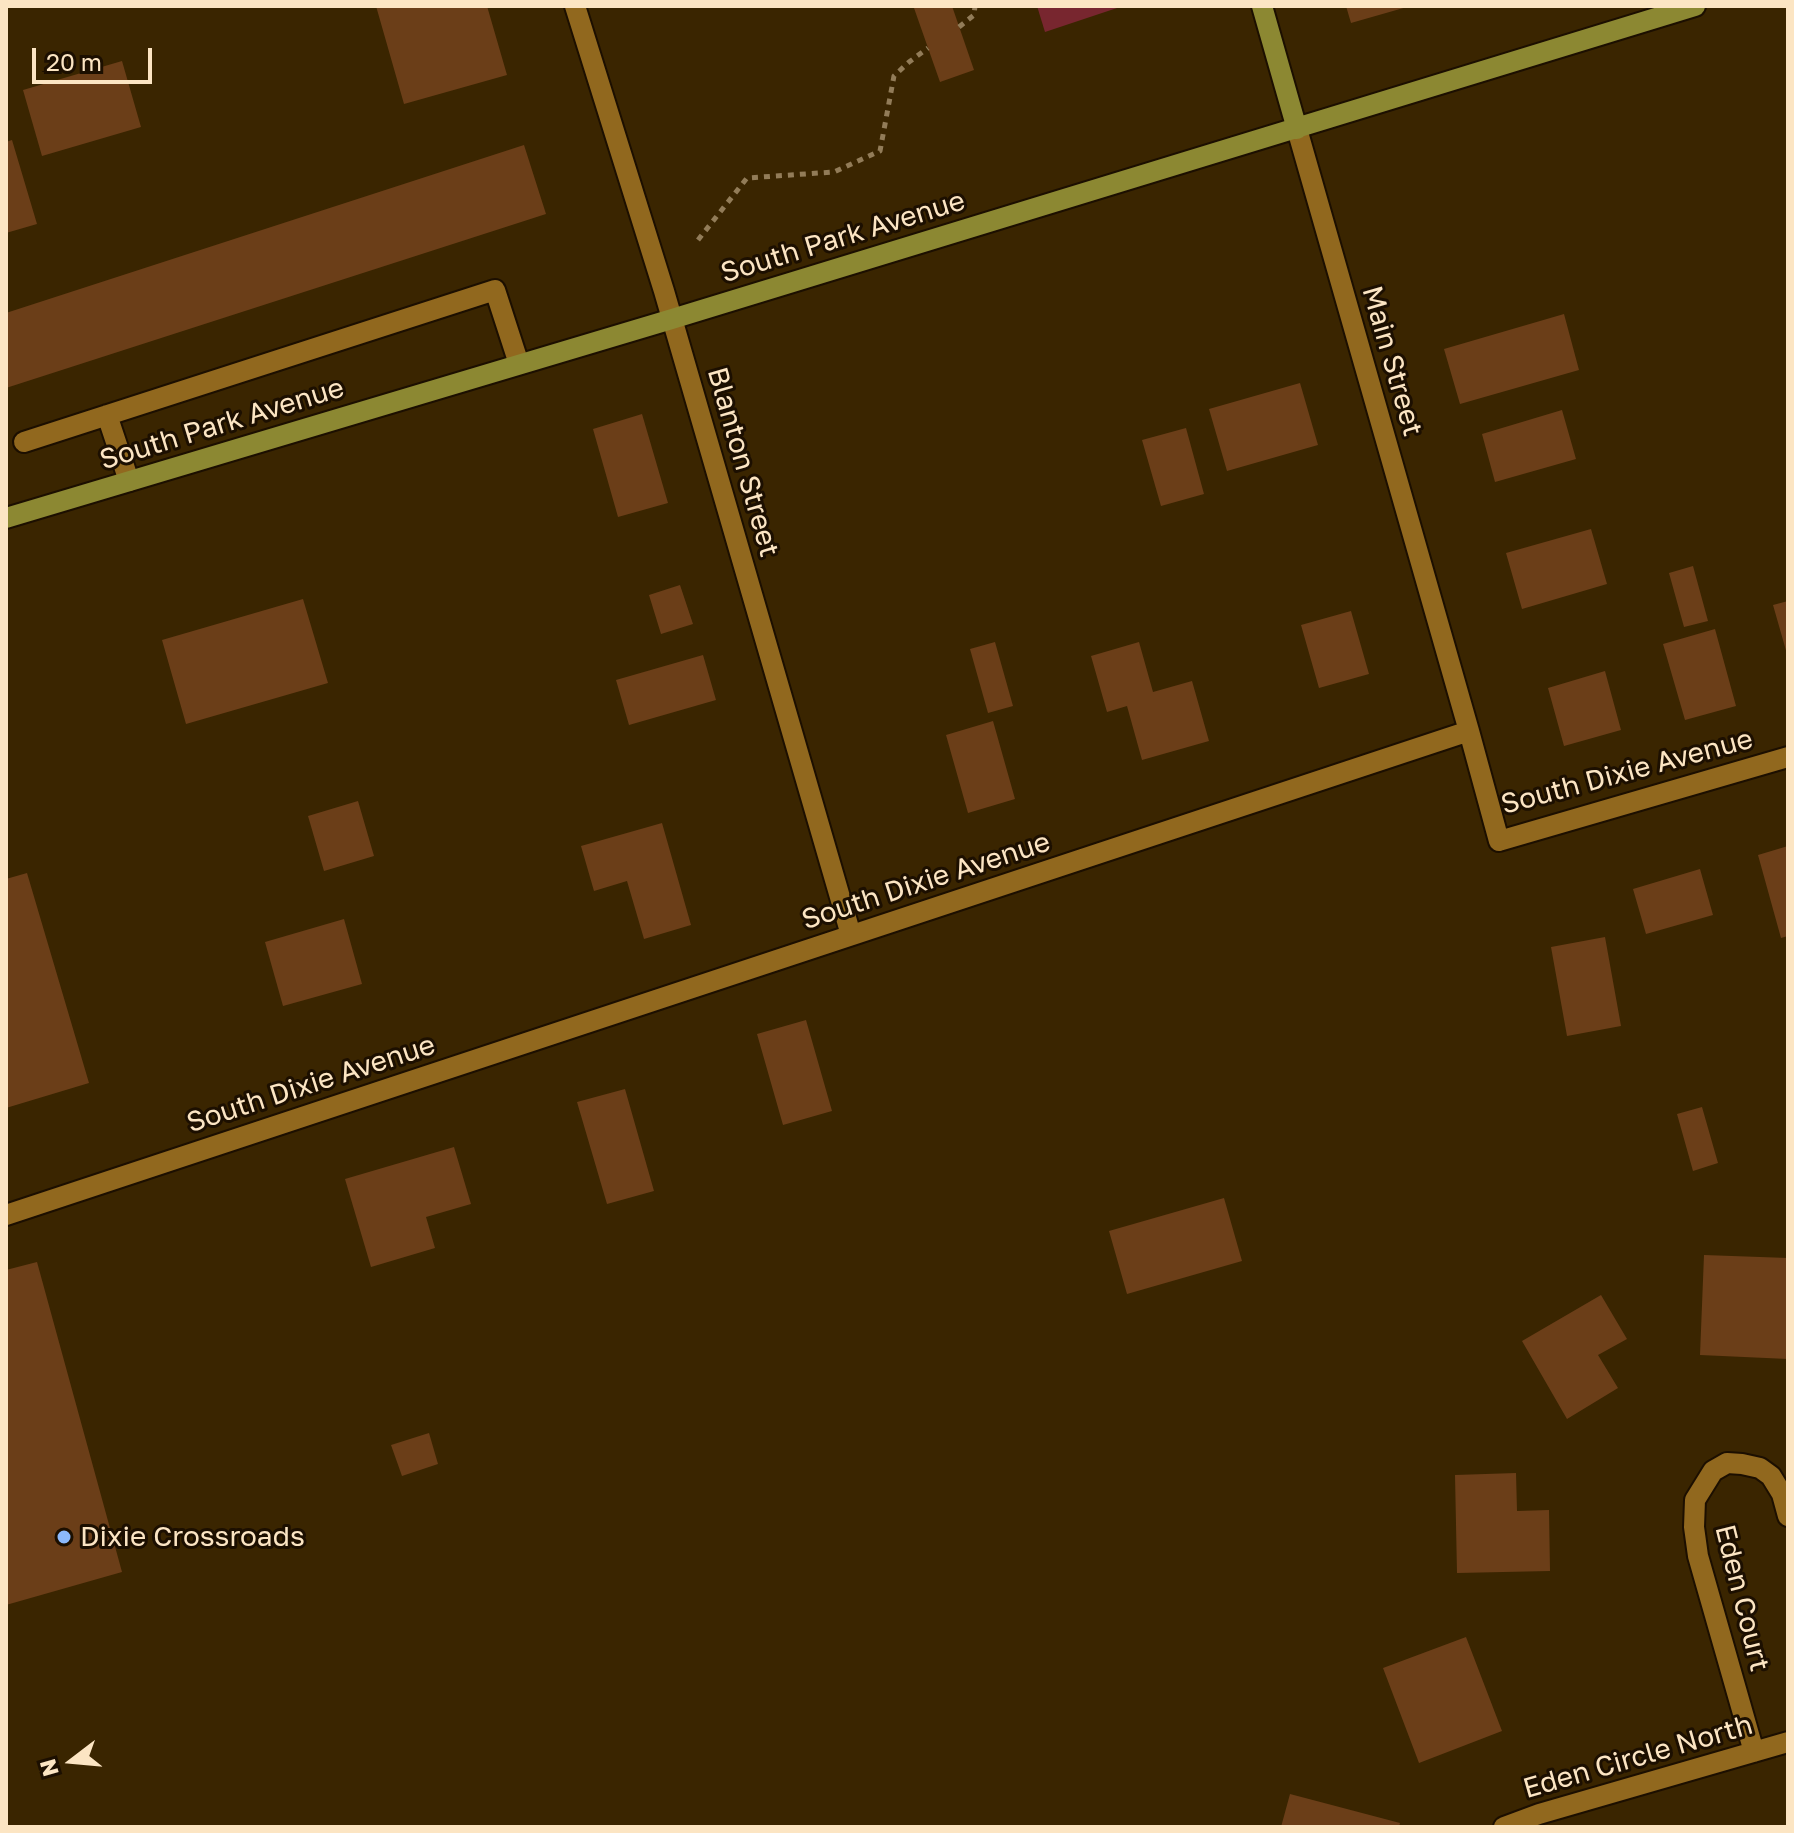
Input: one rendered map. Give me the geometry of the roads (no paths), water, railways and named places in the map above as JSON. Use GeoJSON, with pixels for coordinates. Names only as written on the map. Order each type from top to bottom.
{"type":"FeatureCollection","features":[{"type":"Feature","properties":{"kind":"street","name":"Blanton Street"},"geometry":{"type":"LineString","coordinates":[[575,6],[672,319],[851,935]]}},
{"type":"Feature","properties":{"kind":"street","name":"Main Street"},"geometry":{"type":"LineString","coordinates":[[1262,6],[1469,731]]}},
{"type":"Feature","properties":{"kind":"street","name":"South Park Avenue"},"geometry":{"type":"LineString","coordinates":[[6,518],[672,319],[1695,6]]}},
{"type":"Feature","properties":{"kind":"street"},"geometry":{"type":"LineString","coordinates":[[24,442],[495,290],[519,364]]}},
{"type":"Feature","properties":{"kind":"street"},"geometry":{"type":"LineString","coordinates":[[107,415],[129,481]]}},
{"type":"Feature","properties":{"kind":"street","name":"South Dixie Avenue"},"geometry":{"type":"LineString","coordinates":[[6,1215],[1469,731],[1499,841],[1788,757]]}},
{"type":"Feature","properties":{"kind":"street","name":"Eden Court"},"geometry":{"type":"LineString","coordinates":[[1754,1752],[1698,1556],[1694,1527],[1695,1500],[1713,1471],[1727,1463],[1742,1464],[1760,1468],[1771,1476],[1782,1494],[1788,1516]]}},
{"type":"Feature","properties":{"kind":"street","name":"Eden Circle North"},"geometry":{"type":"LineString","coordinates":[[1504,1827],[1539,1814],[1788,1742]]}},
{"type":"Feature","properties":{"kind":"place","name":"Dixie Crossroads"},"geometry":{"type":"Point","coordinates":[64,1537]}}]}
